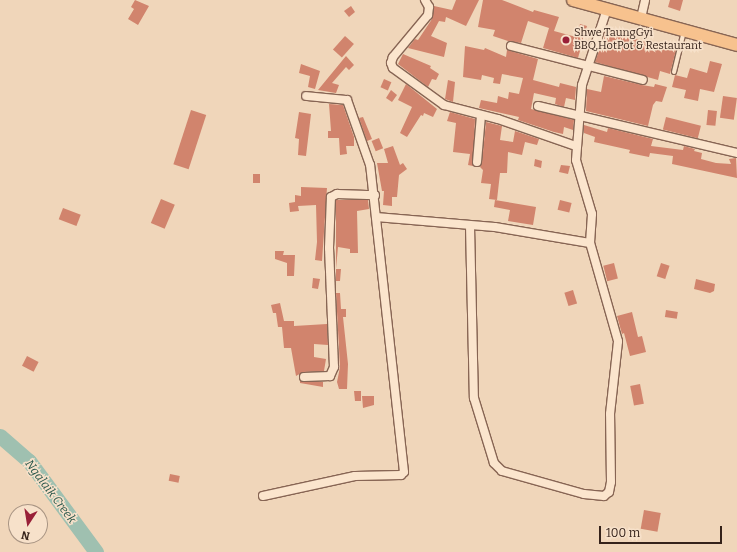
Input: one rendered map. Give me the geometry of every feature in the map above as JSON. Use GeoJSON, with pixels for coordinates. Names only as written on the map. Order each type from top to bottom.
{"type":"FeatureCollection","features":[{"type":"Feature","properties":{"kind":"main road"},"geometry":{"type":"LineString","coordinates":[[573,0],[737,45]]}},
{"type":"Feature","properties":{"kind":"street"},"geometry":{"type":"LineString","coordinates":[[425,0],[429,7],[428,15],[393,57],[391,63],[393,68],[444,105],[472,111],[576,146]]}},
{"type":"Feature","properties":{"kind":"street"},"geometry":{"type":"LineString","coordinates":[[641,18],[645,0]]}},
{"type":"Feature","properties":{"kind":"street"},"geometry":{"type":"LineString","coordinates":[[470,226],[474,398],[494,463],[502,471],[584,494],[604,496],[609,492],[610,482],[610,414],[618,342],[590,243],[592,214],[581,182],[576,160],[576,146],[582,85],[607,9]]}},
{"type":"Feature","properties":{"kind":"street"},"geometry":{"type":"LineString","coordinates":[[511,46],[643,80]]}},
{"type":"Feature","properties":{"kind":"street"},"geometry":{"type":"LineString","coordinates":[[263,496],[354,476],[400,475],[404,472],[393,388],[388,313],[376,217],[375,195],[365,145],[347,100],[306,96]]}},
{"type":"Feature","properties":{"kind":"street"},"geometry":{"type":"LineString","coordinates":[[538,106],[737,153]]}},
{"type":"Feature","properties":{"kind":"street"},"geometry":{"type":"LineString","coordinates":[[477,162],[481,115]]}},
{"type":"Feature","properties":{"kind":"street"},"geometry":{"type":"LineString","coordinates":[[304,377],[330,376],[334,367],[329,248],[331,197],[337,194],[375,195]]}},
{"type":"Feature","properties":{"kind":"street"},"geometry":{"type":"LineString","coordinates":[[376,217],[495,227],[590,243]]}},
{"type":"Feature","properties":{"kind":"lane"},"geometry":{"type":"LineString","coordinates":[[674,72],[684,30]]}},
{"type":"Feature","properties":{"kind":"building"},"geometry":{"type":"Polygon","coordinates":[[[135,0],[149,6],[138,25],[128,19],[134,9],[131,7],[135,0]]]}},
{"type":"Feature","properties":{"kind":"building"},"geometry":{"type":"Polygon","coordinates":[[[456,0],[479,0],[466,26],[446,17],[445,22],[439,21],[431,36],[447,43],[444,57],[408,48],[415,39],[418,40],[432,19],[434,6],[452,10],[456,0]]]}},
{"type":"Feature","properties":{"kind":"building"},"geometry":{"type":"Polygon","coordinates":[[[483,0],[502,0],[533,12],[534,10],[559,17],[554,31],[576,37],[580,24],[587,26],[578,58],[543,48],[549,28],[528,21],[521,43],[508,41],[493,36],[495,30],[478,27],[483,0]]]}},
{"type":"Feature","properties":{"kind":"building"},"geometry":{"type":"Polygon","coordinates":[[[670,0],[683,0],[680,11],[668,7],[670,0]]]}},
{"type":"Feature","properties":{"kind":"building"},"geometry":{"type":"Polygon","coordinates":[[[351,6],[355,12],[349,17],[344,11],[351,6]]]}},
{"type":"Feature","properties":{"kind":"building"},"geometry":{"type":"Polygon","coordinates":[[[607,28],[628,35],[628,37],[676,50],[670,74],[660,71],[658,80],[595,62],[607,28]]]}},
{"type":"Feature","properties":{"kind":"building"},"geometry":{"type":"Polygon","coordinates":[[[345,36],[354,44],[342,57],[333,49],[345,36]]]}},
{"type":"Feature","properties":{"kind":"building"},"geometry":{"type":"Polygon","coordinates":[[[465,46],[484,50],[485,48],[506,57],[507,50],[538,59],[533,80],[559,87],[560,83],[576,87],[575,100],[566,98],[564,107],[555,104],[556,98],[534,93],[531,109],[574,120],[573,130],[564,127],[563,134],[554,132],[518,120],[519,117],[479,108],[481,100],[497,103],[498,96],[508,99],[509,92],[519,94],[523,78],[502,74],[500,84],[493,83],[494,78],[482,75],[481,80],[463,77],[465,46]]]}},
{"type":"Feature","properties":{"kind":"building"},"geometry":{"type":"Polygon","coordinates":[[[403,54],[431,66],[430,68],[439,74],[436,80],[432,79],[428,87],[398,64],[403,54]]]}},
{"type":"Feature","properties":{"kind":"building"},"geometry":{"type":"Polygon","coordinates":[[[346,56],[354,65],[349,70],[346,67],[332,83],[339,85],[336,93],[318,90],[346,56]]]}},
{"type":"Feature","properties":{"kind":"building"},"geometry":{"type":"Polygon","coordinates":[[[710,61],[722,64],[714,92],[700,89],[698,101],[684,98],[686,90],[672,87],[675,75],[687,78],[690,68],[707,73],[710,61]]]}},
{"type":"Feature","properties":{"kind":"building"},"geometry":{"type":"Polygon","coordinates":[[[301,64],[320,71],[315,89],[308,87],[310,76],[299,73],[301,64]]]}},
{"type":"Feature","properties":{"kind":"building"},"geometry":{"type":"Polygon","coordinates":[[[604,76],[642,85],[654,87],[655,84],[667,87],[662,102],[656,101],[653,105],[648,126],[586,111],[587,89],[601,92],[604,76]]]}},
{"type":"Feature","properties":{"kind":"building"},"geometry":{"type":"Polygon","coordinates":[[[384,79],[391,82],[388,90],[380,87],[384,79]]]}},
{"type":"Feature","properties":{"kind":"building"},"geometry":{"type":"Polygon","coordinates":[[[448,80],[455,82],[453,102],[445,99],[448,80]]]}},
{"type":"Feature","properties":{"kind":"building"},"geometry":{"type":"Polygon","coordinates":[[[406,84],[437,109],[433,117],[424,113],[423,116],[421,115],[407,137],[400,133],[412,107],[398,100],[406,84]]]}},
{"type":"Feature","properties":{"kind":"building"},"geometry":{"type":"Polygon","coordinates":[[[391,90],[397,95],[392,102],[386,98],[391,90]]]}},
{"type":"Feature","properties":{"kind":"building"},"geometry":{"type":"Polygon","coordinates":[[[723,96],[737,98],[734,120],[720,118],[723,96]]]}},
{"type":"Feature","properties":{"kind":"building"},"geometry":{"type":"Polygon","coordinates":[[[329,104],[343,105],[354,137],[354,146],[346,146],[347,154],[340,155],[339,138],[328,138],[328,131],[331,131],[329,104]]]}},
{"type":"Feature","properties":{"kind":"building"},"geometry":{"type":"Polygon","coordinates":[[[191,110],[206,115],[189,169],[173,164],[191,110]]]}},
{"type":"Feature","properties":{"kind":"building"},"geometry":{"type":"Polygon","coordinates":[[[708,110],[717,111],[715,126],[706,125],[708,110]]]}},
{"type":"Feature","properties":{"kind":"building"},"geometry":{"type":"Polygon","coordinates":[[[299,112],[311,114],[306,156],[298,155],[299,139],[295,138],[299,112]]]}},
{"type":"Feature","properties":{"kind":"building"},"geometry":{"type":"Polygon","coordinates":[[[450,112],[475,119],[473,166],[468,165],[470,154],[453,152],[456,123],[447,121],[450,112]]]}},
{"type":"Feature","properties":{"kind":"building"},"geometry":{"type":"Polygon","coordinates":[[[363,117],[372,139],[367,141],[359,118],[363,117]]]}},
{"type":"Feature","properties":{"kind":"building"},"geometry":{"type":"Polygon","coordinates":[[[666,117],[701,126],[698,138],[663,130],[666,117]]]}},
{"type":"Feature","properties":{"kind":"building"},"geometry":{"type":"Polygon","coordinates":[[[486,122],[502,126],[500,140],[513,142],[515,131],[539,139],[537,145],[525,142],[522,155],[508,152],[507,173],[500,173],[497,200],[489,199],[491,184],[481,183],[483,170],[480,167],[482,162],[486,122]]]}},
{"type":"Feature","properties":{"kind":"building"},"geometry":{"type":"Polygon","coordinates":[[[584,125],[607,132],[608,128],[653,139],[651,146],[683,150],[684,146],[695,149],[694,151],[702,153],[701,159],[716,163],[731,164],[729,159],[736,158],[737,178],[672,164],[673,156],[650,153],[649,157],[629,153],[630,150],[594,142],[595,137],[584,133],[584,125]]]}},
{"type":"Feature","properties":{"kind":"building"},"geometry":{"type":"Polygon","coordinates":[[[379,138],[383,148],[376,151],[372,141],[379,138]]]}},
{"type":"Feature","properties":{"kind":"building"},"geometry":{"type":"Polygon","coordinates":[[[393,146],[400,165],[403,163],[407,169],[399,175],[397,197],[392,197],[392,206],[383,205],[384,191],[382,191],[377,163],[388,163],[384,149],[393,146]]]}},
{"type":"Feature","properties":{"kind":"building"},"geometry":{"type":"Polygon","coordinates":[[[535,159],[542,161],[541,168],[534,166],[535,159]]]}},
{"type":"Feature","properties":{"kind":"building"},"geometry":{"type":"Polygon","coordinates":[[[561,165],[570,166],[568,174],[559,172],[561,165]]]}},
{"type":"Feature","properties":{"kind":"building"},"geometry":{"type":"Polygon","coordinates":[[[253,174],[260,174],[260,183],[253,183],[253,174]]]}},
{"type":"Feature","properties":{"kind":"building"},"geometry":{"type":"Polygon","coordinates":[[[301,187],[327,188],[322,261],[315,260],[317,242],[316,205],[298,206],[299,211],[290,212],[289,203],[295,202],[295,195],[301,196],[301,187]]]}},
{"type":"Feature","properties":{"kind":"building"},"geometry":{"type":"Polygon","coordinates":[[[161,199],[175,205],[165,229],[151,223],[161,199]]]}},
{"type":"Feature","properties":{"kind":"building"},"geometry":{"type":"Polygon","coordinates":[[[336,200],[368,200],[369,209],[357,211],[358,253],[350,253],[350,249],[338,247],[336,269],[336,200]]]}},
{"type":"Feature","properties":{"kind":"building"},"geometry":{"type":"Polygon","coordinates":[[[495,200],[536,207],[533,225],[508,221],[510,210],[494,207],[495,200]]]}},
{"type":"Feature","properties":{"kind":"building"},"geometry":{"type":"Polygon","coordinates":[[[560,200],[572,203],[569,213],[558,210],[560,200]]]}},
{"type":"Feature","properties":{"kind":"building"},"geometry":{"type":"Polygon","coordinates":[[[63,208],[81,215],[76,226],[59,219],[63,208]]]}},
{"type":"Feature","properties":{"kind":"building"},"geometry":{"type":"Polygon","coordinates":[[[275,251],[284,251],[283,255],[295,255],[294,276],[287,276],[287,263],[275,259],[275,251]]]}},
{"type":"Feature","properties":{"kind":"building"},"geometry":{"type":"Polygon","coordinates":[[[614,263],[618,279],[607,281],[603,266],[614,263]]]}},
{"type":"Feature","properties":{"kind":"building"},"geometry":{"type":"Polygon","coordinates":[[[661,263],[670,266],[665,279],[657,276],[661,263]]]}},
{"type":"Feature","properties":{"kind":"building"},"geometry":{"type":"Polygon","coordinates":[[[336,269],[341,269],[340,281],[336,281],[336,269]]]}},
{"type":"Feature","properties":{"kind":"building"},"geometry":{"type":"Polygon","coordinates":[[[313,278],[320,279],[318,289],[312,288],[313,278]]]}},
{"type":"Feature","properties":{"kind":"building"},"geometry":{"type":"Polygon","coordinates":[[[696,279],[715,284],[714,291],[710,293],[694,289],[696,279]]]}},
{"type":"Feature","properties":{"kind":"building"},"geometry":{"type":"Polygon","coordinates":[[[573,290],[577,303],[568,306],[564,293],[573,290]]]}},
{"type":"Feature","properties":{"kind":"building"},"geometry":{"type":"Polygon","coordinates":[[[336,293],[340,293],[341,309],[346,309],[346,317],[343,317],[348,364],[347,389],[339,389],[337,382],[340,367],[336,293]]]}},
{"type":"Feature","properties":{"kind":"building"},"geometry":{"type":"Polygon","coordinates":[[[280,303],[284,321],[294,321],[294,326],[327,324],[328,345],[314,344],[314,357],[326,359],[324,371],[303,372],[296,376],[291,348],[284,348],[282,327],[278,327],[276,313],[273,313],[271,305],[280,303]]]}},
{"type":"Feature","properties":{"kind":"building"},"geometry":{"type":"Polygon","coordinates":[[[666,310],[678,312],[677,319],[665,317],[666,310]]]}},
{"type":"Feature","properties":{"kind":"building"},"geometry":{"type":"Polygon","coordinates":[[[632,312],[638,337],[642,336],[646,352],[630,356],[624,333],[622,334],[617,316],[632,312]]]}},
{"type":"Feature","properties":{"kind":"building"},"geometry":{"type":"Polygon","coordinates":[[[27,356],[39,362],[34,372],[22,366],[27,356]]]}},
{"type":"Feature","properties":{"kind":"building"},"geometry":{"type":"Polygon","coordinates":[[[300,381],[323,382],[323,387],[300,383],[300,381]]]}},
{"type":"Feature","properties":{"kind":"building"},"geometry":{"type":"Polygon","coordinates":[[[640,384],[644,404],[634,406],[630,386],[640,384]]]}},
{"type":"Feature","properties":{"kind":"building"},"geometry":{"type":"Polygon","coordinates":[[[354,391],[361,391],[361,401],[355,401],[354,391]]]}},
{"type":"Feature","properties":{"kind":"building"},"geometry":{"type":"Polygon","coordinates":[[[362,396],[374,396],[374,405],[363,408],[362,396]]]}},
{"type":"Feature","properties":{"kind":"building"},"geometry":{"type":"Polygon","coordinates":[[[170,474],[180,476],[178,483],[169,481],[170,474]]]}},
{"type":"Feature","properties":{"kind":"building"},"geometry":{"type":"Polygon","coordinates":[[[644,510],[661,513],[657,532],[641,529],[644,510]]]}},
{"type":"Feature","properties":{"kind":"waterway","name":"Ngalaik Creek"},"geometry":{"type":"LineString","coordinates":[[0,436],[29,461],[96,552]]}},
{"type":"Feature","properties":{"kind":"place","name":"Shwe TaungGyi BBQ,HotPot & Restaurant"},"geometry":{"type":"Point","coordinates":[566,40]}}]}
